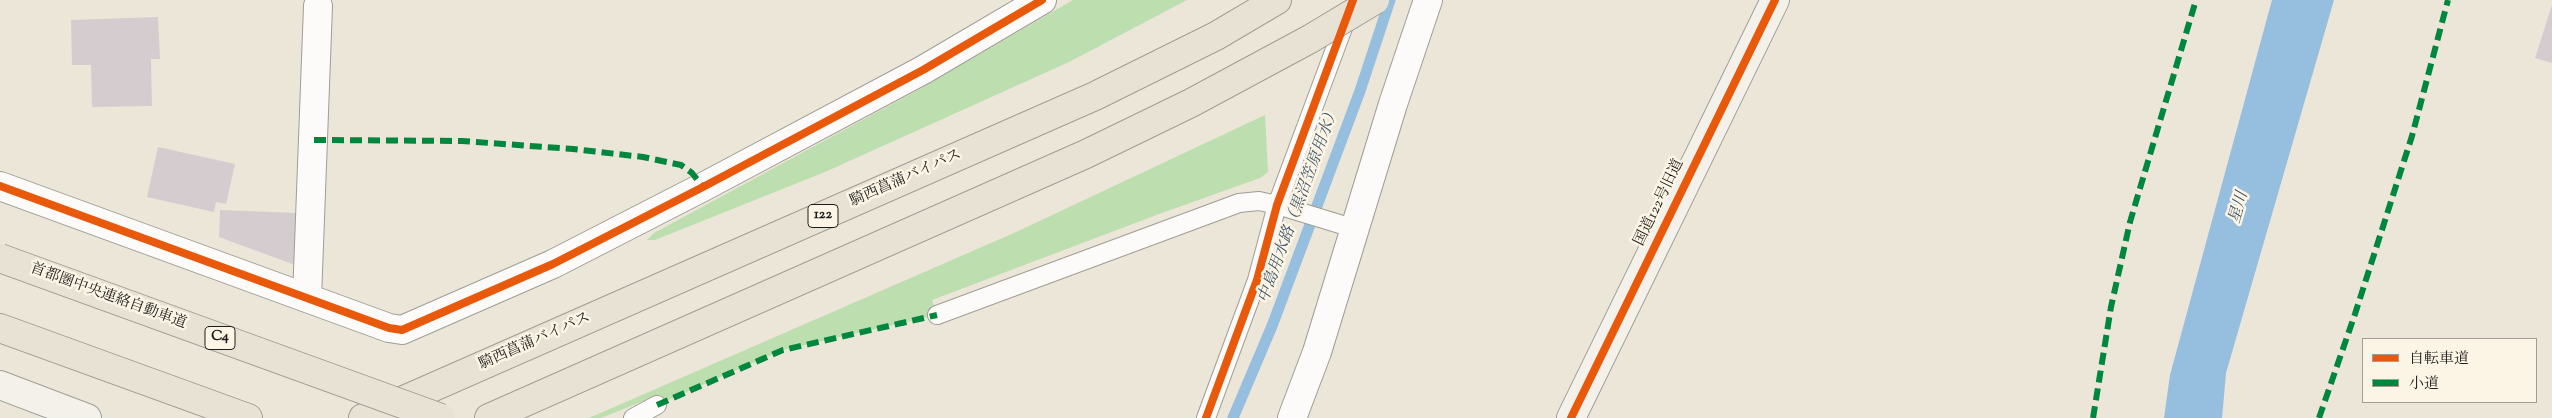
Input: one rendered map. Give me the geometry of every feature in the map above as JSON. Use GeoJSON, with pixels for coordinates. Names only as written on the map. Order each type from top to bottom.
{"type":"FeatureCollection","features":[{"type":"Feature","properties":{"kind":"highway","name":"騎西菖蒲バイパス"},"geometry":{"type":"LineString","coordinates":[[363,418],[1095,96],[1216,36],[1277,0]]}},
{"type":"Feature","properties":{"kind":"highway"},"geometry":{"type":"LineString","coordinates":[[489,418],[1086,154],[1191,103],[1310,39],[1375,0]]}},
{"type":"Feature","properties":{"kind":"highway","name":"首都圏中央連絡自動車道"},"geometry":{"type":"LineString","coordinates":[[0,258],[441,418]]}},
{"type":"Feature","properties":{"kind":"highway"},"geometry":{"type":"LineString","coordinates":[[0,328],[248,418]]}},
{"type":"Feature","properties":{"kind":"street"},"geometry":{"type":"LineString","coordinates":[[0,186],[388,328],[402,330],[553,264],[697,190],[923,70],[1042,0]]}},
{"type":"Feature","properties":{"kind":"street"},"geometry":{"type":"LineString","coordinates":[[1292,418],[1317,352],[1347,226],[1393,104],[1428,0]]}},
{"type":"Feature","properties":{"kind":"street","name":"国道122号旧道"},"geometry":{"type":"LineString","coordinates":[[1570,418],[1775,0]]}},
{"type":"Feature","properties":{"kind":"street"},"geometry":{"type":"LineString","coordinates":[[307,298],[319,3]]}},
{"type":"Feature","properties":{"kind":"street"},"geometry":{"type":"LineString","coordinates":[[0,385],[87,418]]}},
{"type":"Feature","properties":{"kind":"lane"},"geometry":{"type":"LineString","coordinates":[[1206,418],[1283,207],[1353,0]]}},
{"type":"Feature","properties":{"kind":"lane"},"geometry":{"type":"LineString","coordinates":[[937,315],[1238,203],[1259,201],[1347,226]]}},
{"type":"Feature","properties":{"kind":"lane"},"geometry":{"type":"LineString","coordinates":[[633,418],[657,405]]}},
{"type":"Feature","properties":{"kind":"green space"},"geometry":{"type":"Polygon","coordinates":[[[1073,0],[1187,0],[1069,62],[825,172],[655,240],[647,240],[654,233],[918,90],[1073,0]]]}},
{"type":"Feature","properties":{"kind":"green space"},"geometry":{"type":"Polygon","coordinates":[[[1265,115],[1268,172],[1260,178],[932,300],[937,315],[783,350],[657,405],[653,397],[601,418],[589,418],[1014,233],[1265,115]]]}},
{"type":"Feature","properties":{"kind":"water","name":"星川"},"geometry":{"type":"Polygon","coordinates":[[[2272,0],[2334,0],[2226,373],[2222,418],[2164,418],[2170,375],[2272,0]]]}},
{"type":"Feature","properties":{"kind":"building"},"geometry":{"type":"Polygon","coordinates":[[[2552,5],[2552,63],[2535,58],[2552,5]]]}},
{"type":"Feature","properties":{"kind":"building"},"geometry":{"type":"Polygon","coordinates":[[[158,17],[160,59],[151,59],[152,106],[92,107],[91,65],[72,65],[71,20],[158,17]]]}},
{"type":"Feature","properties":{"kind":"building"},"geometry":{"type":"Polygon","coordinates":[[[158,147],[235,164],[226,204],[216,202],[214,212],[147,197],[158,147]]]}},
{"type":"Feature","properties":{"kind":"building"},"geometry":{"type":"Polygon","coordinates":[[[220,210],[297,213],[295,265],[219,237],[220,210]]]}},
{"type":"Feature","properties":{"kind":"waterway","name":"中島用水路（黒沼笠原用水）"},"geometry":{"type":"LineString","coordinates":[[1233,418],[1272,326],[1360,91],[1390,0]]}},
{"type":"Feature","properties":{"kind":"marked path"},"geometry":{"type":"LineString","coordinates":[[2093,418],[2111,307],[2130,222],[2196,0]]}},
{"type":"Feature","properties":{"kind":"marked path"},"geometry":{"type":"LineString","coordinates":[[2319,418],[2355,314],[2412,136],[2448,0]]}},
{"type":"Feature","properties":{"kind":"marked path"},"geometry":{"type":"LineString","coordinates":[[314,140],[462,141],[573,149],[643,157],[681,165],[692,173],[703,187]]}},
{"type":"Feature","properties":{"kind":"marked path"},"geometry":{"type":"LineString","coordinates":[[657,405],[783,350],[937,315]]}},
{"type":"Feature","properties":{"kind":"cycle path"},"geometry":{"type":"LineString","coordinates":[[0,186],[389,328],[402,330],[553,264],[703,187],[923,70],[1042,0]]}},
{"type":"Feature","properties":{"kind":"cycle path"},"geometry":{"type":"LineString","coordinates":[[1206,418],[1257,280],[1277,205],[1353,0]]}},
{"type":"Feature","properties":{"kind":"cycle path"},"geometry":{"type":"LineString","coordinates":[[1571,418],[1775,0]]}}]}
